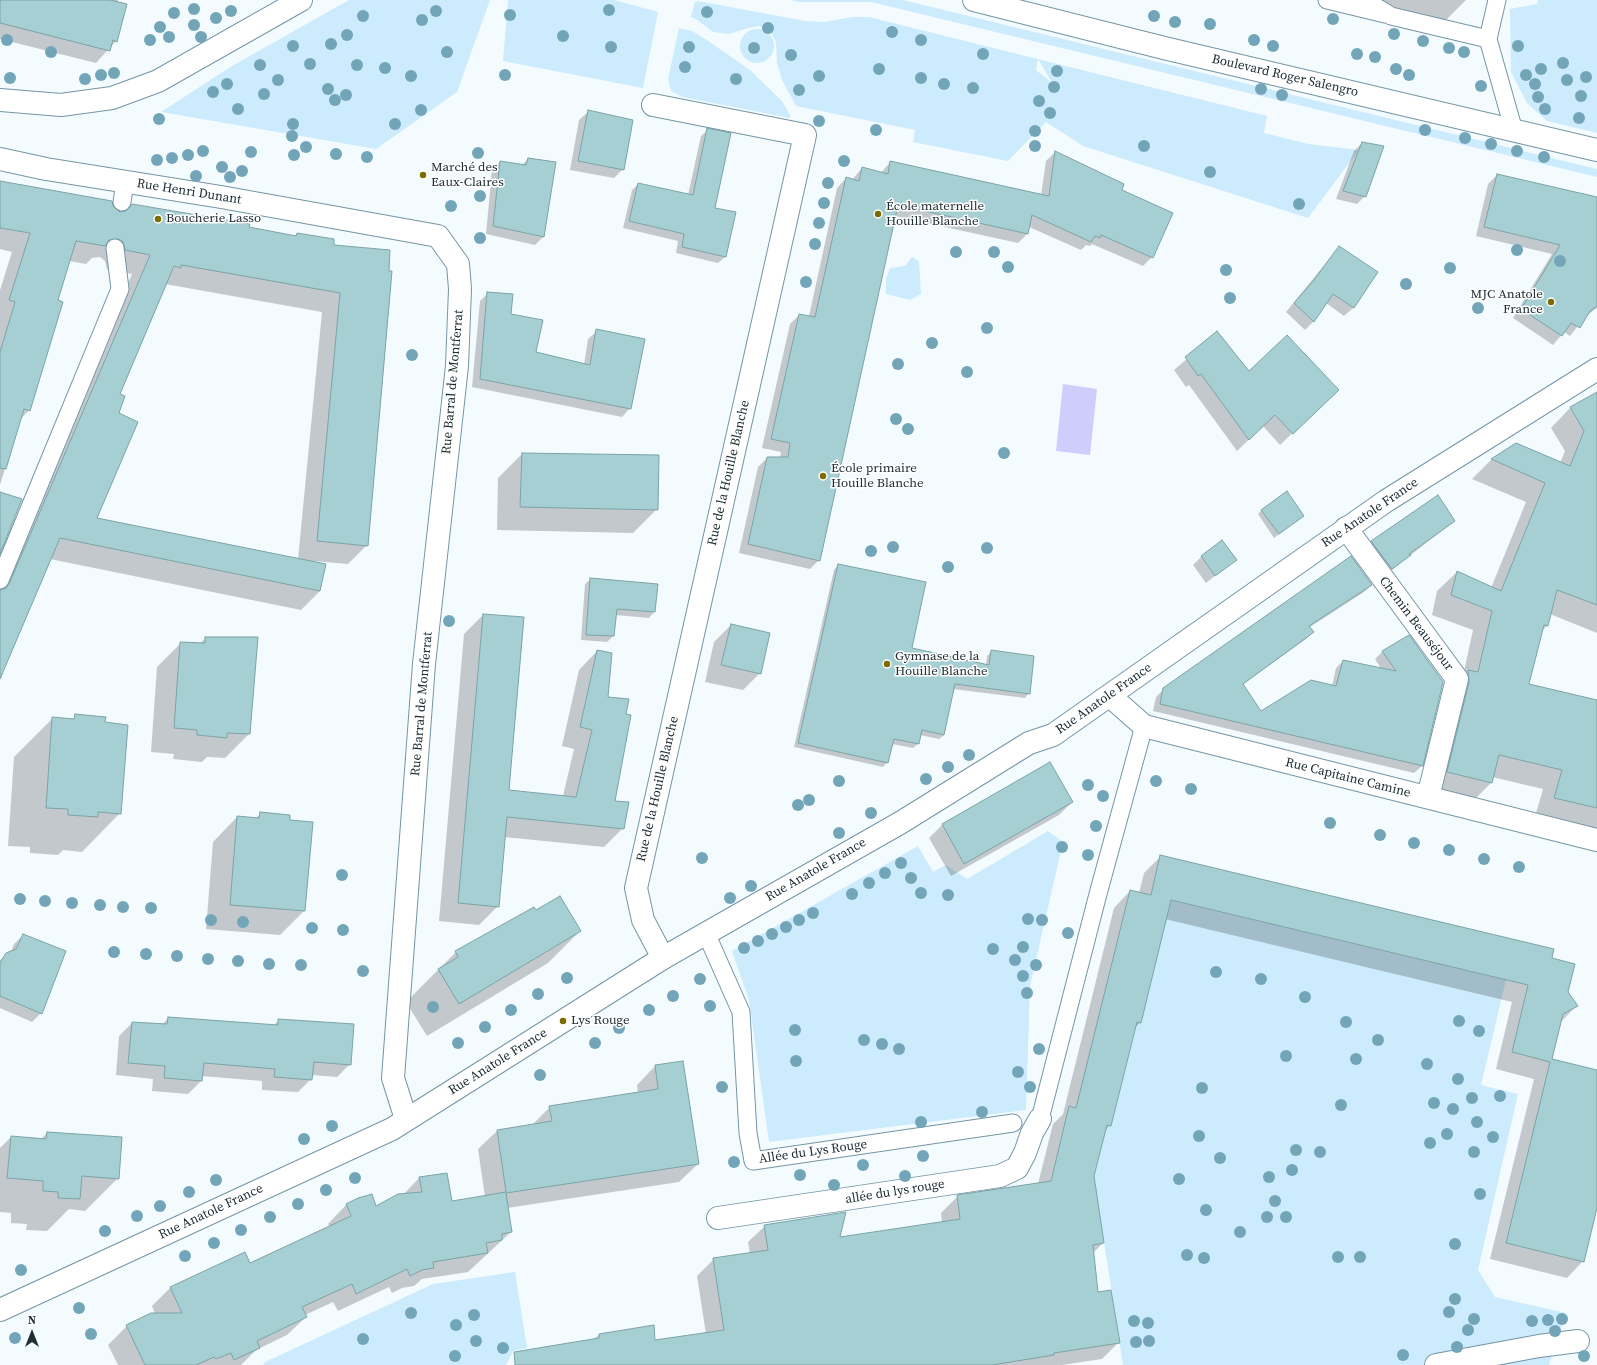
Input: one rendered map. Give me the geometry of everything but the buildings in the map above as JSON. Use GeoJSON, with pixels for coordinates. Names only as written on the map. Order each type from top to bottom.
{"type":"FeatureCollection","features":[{"type":"Feature","properties":{"kind":"street"},"geometry":{"type":"LineString","coordinates":[[0,100],[61,105],[112,98],[158,81],[301,0]]}},
{"type":"Feature","properties":{"kind":"street","name":"Boulevard Roger Salengro"},"geometry":{"type":"LineString","coordinates":[[974,0],[1164,48],[1597,150]]}},
{"type":"Feature","properties":{"kind":"street","name":"Rue de la Houille Blanche"},"geometry":{"type":"LineString","coordinates":[[653,105],[805,136],[636,888],[643,920],[663,958]]}},
{"type":"Feature","properties":{"kind":"street","name":"Rue Henri Dunant"},"geometry":{"type":"LineString","coordinates":[[0,159],[46,169],[222,196],[438,236],[458,264],[460,289]]}},
{"type":"Feature","properties":{"kind":"street","name":"Rue Barral de Montferrat"},"geometry":{"type":"LineString","coordinates":[[406,1119],[394,1078],[424,664],[457,366],[460,289]]}},
{"type":"Feature","properties":{"kind":"street","name":"Rue Anatole France"},"geometry":{"type":"LineString","coordinates":[[0,1310],[392,1129],[663,958],[900,823],[1029,743],[1052,735],[1110,696],[1392,496],[1597,369]]}},
{"type":"Feature","properties":{"kind":"street","name":"Chemin Beauséjour"},"geometry":{"type":"LineString","coordinates":[[1346,528],[1457,679],[1428,797]]}},
{"type":"Feature","properties":{"kind":"street","name":"Rue Capitaine Camine"},"geometry":{"type":"LineString","coordinates":[[1110,696],[1144,726],[1597,840]]}},
{"type":"Feature","properties":{"kind":"street","name":"allée du lys rouge"},"geometry":{"type":"LineString","coordinates":[[718,1218],[1000,1176],[1017,1168],[1026,1153],[1032,1133],[1040,1119]]}},
{"type":"Feature","properties":{"kind":"street"},"geometry":{"type":"LineString","coordinates":[[1436,1365],[1539,1346],[1578,1341]]}},
{"type":"Feature","properties":{"kind":"lane"},"geometry":{"type":"LineString","coordinates":[[1327,0],[1488,39]]}},
{"type":"Feature","properties":{"kind":"lane"},"geometry":{"type":"LineString","coordinates":[[1372,0],[1375,6],[1391,16]]}},
{"type":"Feature","properties":{"kind":"lane"},"geometry":{"type":"LineString","coordinates":[[1497,0],[1488,39],[1514,130]]}},
{"type":"Feature","properties":{"kind":"lane"},"geometry":{"type":"LineString","coordinates":[[122,202],[125,181]]}},
{"type":"Feature","properties":{"kind":"lane"},"geometry":{"type":"LineString","coordinates":[[0,580],[120,289],[115,248]]}},
{"type":"Feature","properties":{"kind":"lane"},"geometry":{"type":"LineString","coordinates":[[1040,1119],[1098,894],[1144,726]]}},
{"type":"Feature","properties":{"kind":"lane","name":"Allée du Lys Rouge"},"geometry":{"type":"LineString","coordinates":[[706,933],[741,1012],[748,1133],[753,1161],[1012,1123]]}},
{"type":"Feature","properties":{"kind":"shaded area"},"geometry":{"type":"Polygon","coordinates":[[[349,0],[490,0],[457,92],[376,149],[161,112],[232,66],[349,0]]]}},
{"type":"Feature","properties":{"kind":"shaded area"},"geometry":{"type":"Polygon","coordinates":[[[508,0],[614,0],[658,12],[643,88],[503,61],[508,0]]]}},
{"type":"Feature","properties":{"kind":"shaded area"},"geometry":{"type":"Polygon","coordinates":[[[791,0],[903,0],[1597,169],[1597,177],[871,2],[799,2],[791,0]]]}},
{"type":"Feature","properties":{"kind":"shaded area"},"geometry":{"type":"Polygon","coordinates":[[[1538,0],[1597,0],[1597,133],[1547,121],[1527,103],[1511,72],[1510,9],[1537,4],[1538,0]]]}},
{"type":"Feature","properties":{"kind":"shaded area"},"geometry":{"type":"Polygon","coordinates":[[[698,1],[805,21],[824,22],[852,17],[869,17],[1038,59],[1267,116],[1264,133],[1308,144],[1359,150],[1308,218],[1083,146],[1046,122],[1008,161],[913,142],[915,130],[796,106],[782,80],[777,63],[776,42],[771,32],[759,26],[729,34],[713,32],[691,17],[695,2],[698,1]],[[1038,59],[1036,70],[1051,81],[1038,59]]]}},
{"type":"Feature","properties":{"kind":"shaded area"},"geometry":{"type":"Polygon","coordinates":[[[679,28],[692,31],[704,38],[750,70],[782,101],[790,115],[790,118],[682,97],[671,91],[668,79],[679,28]]]}},
{"type":"Feature","properties":{"kind":"shaded area"},"geometry":{"type":"Polygon","coordinates":[[[754,29],[760,29],[764,30],[771,36],[774,46],[773,53],[767,60],[760,63],[754,63],[750,62],[743,56],[740,49],[740,43],[741,39],[747,32],[754,29]]]}},
{"type":"Feature","properties":{"kind":"shaded area"},"geometry":{"type":"Polygon","coordinates":[[[912,257],[919,261],[921,294],[910,300],[886,294],[886,279],[890,268],[905,266],[912,257]]]}},
{"type":"Feature","properties":{"kind":"shaded area"},"geometry":{"type":"Polygon","coordinates":[[[1048,831],[1063,842],[1030,986],[1026,1110],[769,1142],[749,1000],[732,951],[918,846],[933,872],[946,865],[967,879],[1048,831]]]}},
{"type":"Feature","properties":{"kind":"shaded area"},"geometry":{"type":"Polygon","coordinates":[[[1170,900],[1506,980],[1481,1085],[1518,1094],[1478,1270],[1495,1297],[1566,1313],[1549,1365],[1123,1365],[1094,1177],[1107,1125],[1111,1126],[1137,1022],[1141,1023],[1170,900]]]}},
{"type":"Feature","properties":{"kind":"shaded area"},"geometry":{"type":"Polygon","coordinates":[[[515,1272],[527,1348],[513,1351],[506,1365],[263,1365],[265,1362],[433,1284],[515,1272]]]}},
{"type":"Feature","properties":{"kind":"water"},"geometry":{"type":"Polygon","coordinates":[[[1063,384],[1097,389],[1090,455],[1056,451],[1063,384]]]}},
{"type":"Feature","properties":{"kind":"place","name":"Marché des Eaux-Claires"},"geometry":{"type":"Point","coordinates":[423,175]}},
{"type":"Feature","properties":{"kind":"place","name":"École maternelle Houille Blanche"},"geometry":{"type":"Point","coordinates":[878,214]}},
{"type":"Feature","properties":{"kind":"place","name":"Boucherie Lasso"},"geometry":{"type":"Point","coordinates":[158,219]}},
{"type":"Feature","properties":{"kind":"place","name":"MJC Anatole France"},"geometry":{"type":"Point","coordinates":[1551,302]}},
{"type":"Feature","properties":{"kind":"place","name":"École primaire Houille Blanche"},"geometry":{"type":"Point","coordinates":[823,476]}},
{"type":"Feature","properties":{"kind":"place","name":"Gymnase de la Houille Blanche"},"geometry":{"type":"Point","coordinates":[887,664]}},
{"type":"Feature","properties":{"kind":"place","name":"Lys Rouge"},"geometry":{"type":"Point","coordinates":[563,1021]}}]}
